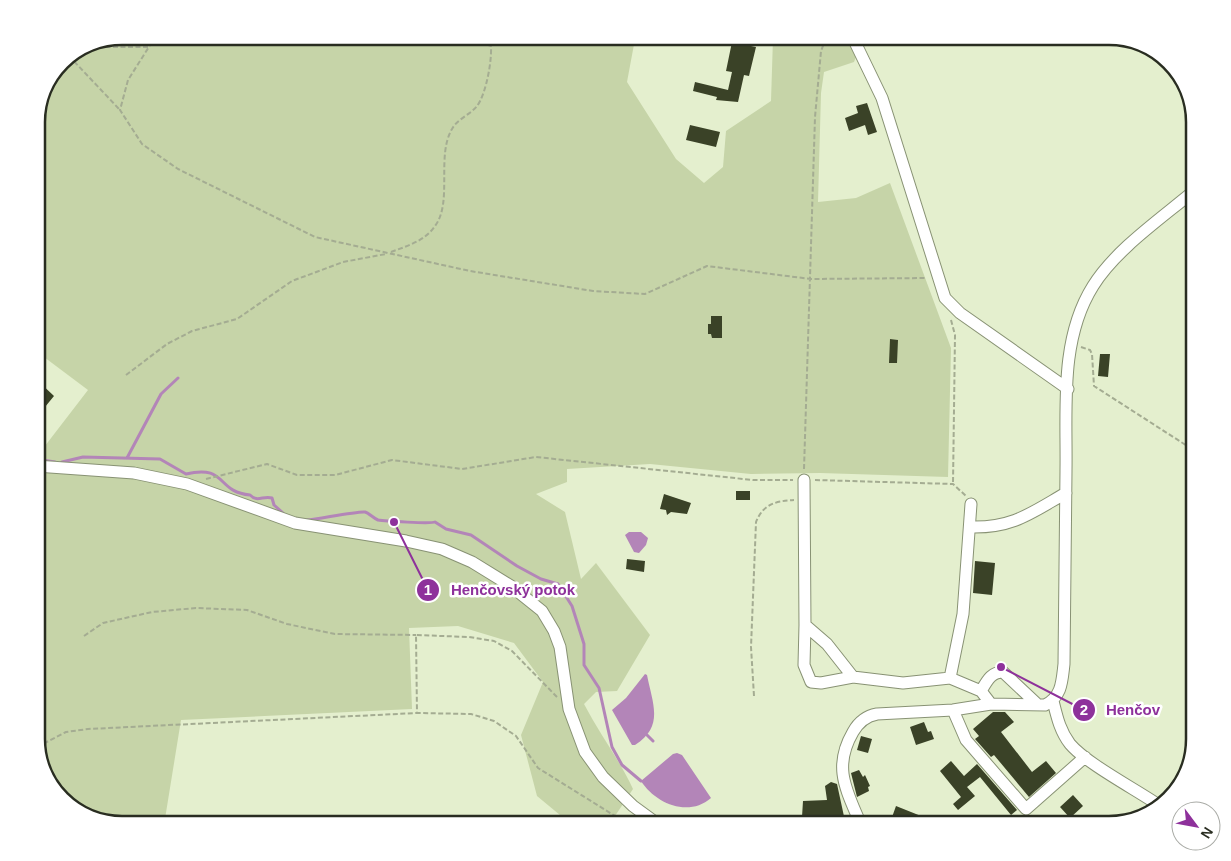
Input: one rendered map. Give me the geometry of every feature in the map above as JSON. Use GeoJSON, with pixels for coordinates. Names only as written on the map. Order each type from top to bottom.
{"type":"FeatureCollection","features":[{"type":"Feature","properties":{"kind":"street"},"geometry":{"type":"LineString","coordinates":[[856,45],[882,98],[902,156],[945,298],[960,313],[1068,389]]}},
{"type":"Feature","properties":{"kind":"street"},"geometry":{"type":"LineString","coordinates":[[858,816],[843,780],[841,767],[846,745],[857,725],[870,715],[953,710],[991,704],[1036,703],[1045,705],[1053,701],[1062,685],[1064,664],[1068,389],[1071,345],[1083,306],[1104,270],[1186,198]]}},
{"type":"Feature","properties":{"kind":"street"},"geometry":{"type":"LineString","coordinates":[[45,467],[134,473],[187,484],[295,523],[406,541],[442,549],[472,562],[511,586],[542,611],[560,647],[570,709],[585,752],[603,778],[632,806],[646,816]]}},
{"type":"Feature","properties":{"kind":"street"},"geometry":{"type":"LineString","coordinates":[[804,480],[804,665],[811,682],[853,677],[903,683],[950,678],[981,691],[991,704]]}},
{"type":"Feature","properties":{"kind":"street"},"geometry":{"type":"LineString","coordinates":[[971,527],[994,528],[1010,524],[1066,493]]}},
{"type":"Feature","properties":{"kind":"street"},"geometry":{"type":"LineString","coordinates":[[950,678],[963,614],[971,527],[971,504]]}},
{"type":"Feature","properties":{"kind":"street"},"geometry":{"type":"LineString","coordinates":[[805,625],[827,644],[853,677]]}},
{"type":"Feature","properties":{"kind":"street"},"geometry":{"type":"LineString","coordinates":[[981,691],[992,675],[996,672],[1003,672],[1036,703]]}},
{"type":"Feature","properties":{"kind":"street"},"geometry":{"type":"LineString","coordinates":[[1053,701],[1061,728],[1071,744],[1085,757],[1153,802]]}},
{"type":"Feature","properties":{"kind":"street"},"geometry":{"type":"LineString","coordinates":[[953,710],[966,740],[1026,809],[1085,757]]}},
{"type":"Feature","properties":{"kind":"path"},"geometry":{"type":"LineString","coordinates":[[126,374],[167,344],[192,331],[237,319],[292,281],[343,262],[389,253],[425,237],[436,225],[441,214],[444,195],[443,173],[451,130],[477,106],[488,76],[492,47],[488,45]]}},
{"type":"Feature","properties":{"kind":"path"},"geometry":{"type":"LineString","coordinates":[[804,480],[815,117],[821,51],[823,45]]}},
{"type":"Feature","properties":{"kind":"path"},"geometry":{"type":"LineString","coordinates":[[104,47],[148,47]]}},
{"type":"Feature","properties":{"kind":"path"},"geometry":{"type":"LineString","coordinates":[[120,110],[128,80],[148,47]]}},
{"type":"Feature","properties":{"kind":"path"},"geometry":{"type":"LineString","coordinates":[[75,62],[120,110],[142,144],[178,169],[315,236],[470,271],[593,291],[645,294],[707,266],[811,279],[938,278]]}},
{"type":"Feature","properties":{"kind":"path"},"geometry":{"type":"LineString","coordinates":[[950,317],[955,335],[953,484],[963,491],[971,504]]}},
{"type":"Feature","properties":{"kind":"path"},"geometry":{"type":"LineString","coordinates":[[1071,345],[1085,347],[1092,354],[1094,386],[1186,445]]}},
{"type":"Feature","properties":{"kind":"path"},"geometry":{"type":"LineString","coordinates":[[205,479],[267,464],[297,475],[335,475],[392,460],[462,468],[536,457],[639,468]]}},
{"type":"Feature","properties":{"kind":"path"},"geometry":{"type":"LineString","coordinates":[[754,696],[751,646],[756,522],[760,513],[767,506],[780,500],[804,500]]}},
{"type":"Feature","properties":{"kind":"path"},"geometry":{"type":"LineString","coordinates":[[84,636],[103,623],[152,612],[196,608],[247,610],[287,624],[335,634],[469,637],[494,641],[512,651],[536,678],[570,709]]}},
{"type":"Feature","properties":{"kind":"path"},"geometry":{"type":"LineString","coordinates":[[416,635],[417,713]]}},
{"type":"Feature","properties":{"kind":"path"},"geometry":{"type":"LineString","coordinates":[[45,743],[66,732],[88,729],[417,713],[471,714],[494,721],[516,736],[538,768],[615,816]]}},
{"type":"Feature","properties":{"kind":"green space"},"geometry":{"type":"Polygon","coordinates":[[[122,45],[634,45],[627,82],[676,159],[704,183],[723,167],[726,131],[771,101],[773,45],[861,45],[854,62],[824,72],[821,93],[818,202],[856,198],[890,183],[951,348],[948,477],[820,473],[751,474],[650,464],[567,469],[567,482],[536,494],[565,512],[581,579],[596,563],[650,635],[617,691],[596,692],[584,704],[633,789],[615,816],[561,816],[537,796],[521,735],[543,682],[514,643],[458,626],[409,628],[412,709],[181,720],[165,816],[122,816],[102,813],[79,803],[61,786],[49,764],[45,744],[45,446],[88,390],[45,358],[45,117],[53,88],[68,68],[79,58],[93,51],[107,46],[122,45]]]}},
{"type":"Feature","properties":{"kind":"shaded area"},"geometry":{"type":"Polygon","coordinates":[[[629,532],[641,532],[648,538],[646,545],[639,553],[634,552],[625,535],[629,532]]]}},
{"type":"Feature","properties":{"kind":"shaded area"},"geometry":{"type":"Polygon","coordinates":[[[645,674],[647,675],[653,705],[653,722],[644,738],[635,745],[632,745],[612,710],[626,698],[645,674]]]}},
{"type":"Feature","properties":{"kind":"shaded area"},"geometry":{"type":"Polygon","coordinates":[[[673,754],[682,755],[711,798],[702,804],[692,807],[673,805],[655,796],[641,781],[673,754]]]}},
{"type":"Feature","properties":{"kind":"building"},"geometry":{"type":"Polygon","coordinates":[[[731,45],[751,45],[756,47],[749,76],[744,75],[738,102],[716,100],[717,97],[693,91],[695,82],[728,90],[732,72],[726,71],[731,45]]]}},
{"type":"Feature","properties":{"kind":"building"},"geometry":{"type":"Polygon","coordinates":[[[867,103],[877,132],[868,135],[865,125],[849,131],[845,118],[858,113],[856,106],[867,103]]]}},
{"type":"Feature","properties":{"kind":"building"},"geometry":{"type":"Polygon","coordinates":[[[690,125],[720,132],[716,147],[686,140],[690,125]]]}},
{"type":"Feature","properties":{"kind":"building"},"geometry":{"type":"Polygon","coordinates":[[[711,316],[722,316],[722,338],[712,338],[711,334],[708,334],[708,324],[711,324],[711,316]]]}},
{"type":"Feature","properties":{"kind":"building"},"geometry":{"type":"Polygon","coordinates":[[[890,339],[898,340],[897,363],[889,363],[890,339]]]}},
{"type":"Feature","properties":{"kind":"building"},"geometry":{"type":"Polygon","coordinates":[[[1100,354],[1110,354],[1108,377],[1098,376],[1100,354]]]}},
{"type":"Feature","properties":{"kind":"building"},"geometry":{"type":"Polygon","coordinates":[[[45,388],[54,396],[45,407],[45,388]]]}},
{"type":"Feature","properties":{"kind":"building"},"geometry":{"type":"Polygon","coordinates":[[[736,491],[750,491],[750,500],[736,500],[736,491]]]}},
{"type":"Feature","properties":{"kind":"building"},"geometry":{"type":"Polygon","coordinates":[[[664,494],[691,503],[687,514],[671,512],[667,515],[666,510],[660,509],[664,494]]]}},
{"type":"Feature","properties":{"kind":"building"},"geometry":{"type":"Polygon","coordinates":[[[627,559],[645,561],[644,572],[626,569],[627,559]]]}},
{"type":"Feature","properties":{"kind":"building"},"geometry":{"type":"Polygon","coordinates":[[[975,561],[995,563],[992,595],[973,593],[975,561]]]}},
{"type":"Feature","properties":{"kind":"building"},"geometry":{"type":"Polygon","coordinates":[[[993,712],[1005,712],[1014,722],[1001,732],[1032,772],[1046,761],[1056,773],[1029,797],[994,755],[991,757],[975,739],[979,736],[973,729],[993,712]]]}},
{"type":"Feature","properties":{"kind":"building"},"geometry":{"type":"Polygon","coordinates":[[[924,722],[928,732],[931,731],[934,739],[916,745],[910,727],[924,722]]]}},
{"type":"Feature","properties":{"kind":"building"},"geometry":{"type":"Polygon","coordinates":[[[861,736],[872,739],[868,753],[857,750],[861,736]]]}},
{"type":"Feature","properties":{"kind":"building"},"geometry":{"type":"Polygon","coordinates":[[[951,761],[964,776],[977,764],[1017,810],[1011,815],[980,777],[967,787],[975,796],[958,810],[953,804],[961,797],[940,771],[951,761]]]}},
{"type":"Feature","properties":{"kind":"building"},"geometry":{"type":"Polygon","coordinates":[[[859,770],[863,777],[865,775],[870,786],[868,787],[869,791],[857,797],[851,773],[859,770]]]}},
{"type":"Feature","properties":{"kind":"building"},"geometry":{"type":"Polygon","coordinates":[[[831,782],[837,784],[844,816],[802,816],[803,801],[827,800],[825,786],[831,782]]]}},
{"type":"Feature","properties":{"kind":"building"},"geometry":{"type":"Polygon","coordinates":[[[1073,795],[1083,806],[1072,816],[1068,816],[1060,807],[1073,795]]]}},
{"type":"Feature","properties":{"kind":"building"},"geometry":{"type":"Polygon","coordinates":[[[896,806],[921,816],[892,816],[896,806]]]}},
{"type":"Feature","properties":{"kind":"waterway"},"geometry":{"type":"LineString","coordinates":[[127,458],[161,394],[178,378]]}},
{"type":"Feature","properties":{"kind":"waterway"},"geometry":{"type":"LineString","coordinates":[[62,462],[83,457],[160,459],[186,474],[199,472],[215,475],[231,489],[239,493],[258,499],[272,498],[274,505],[283,513]]}},
{"type":"Feature","properties":{"kind":"waterway"},"geometry":{"type":"LineString","coordinates":[[45,460],[55,462]]}},
{"type":"Feature","properties":{"kind":"waterway"},"geometry":{"type":"LineString","coordinates":[[307,520],[365,512],[378,520],[417,523],[435,522],[446,529],[471,535],[517,566],[541,579],[558,584],[572,606],[584,644],[584,665],[599,688],[612,747],[622,765],[641,781]]}},
{"type":"Feature","properties":{"kind":"waterway"},"geometry":{"type":"LineString","coordinates":[[647,735],[653,741]]}},
{"type":"Feature","properties":{"kind":"place","name":"Henčovský potok"},"geometry":{"type":"Point","coordinates":[394,522]}},
{"type":"Feature","properties":{"kind":"place","name":"Henčov"},"geometry":{"type":"Point","coordinates":[1001,667]}}]}
